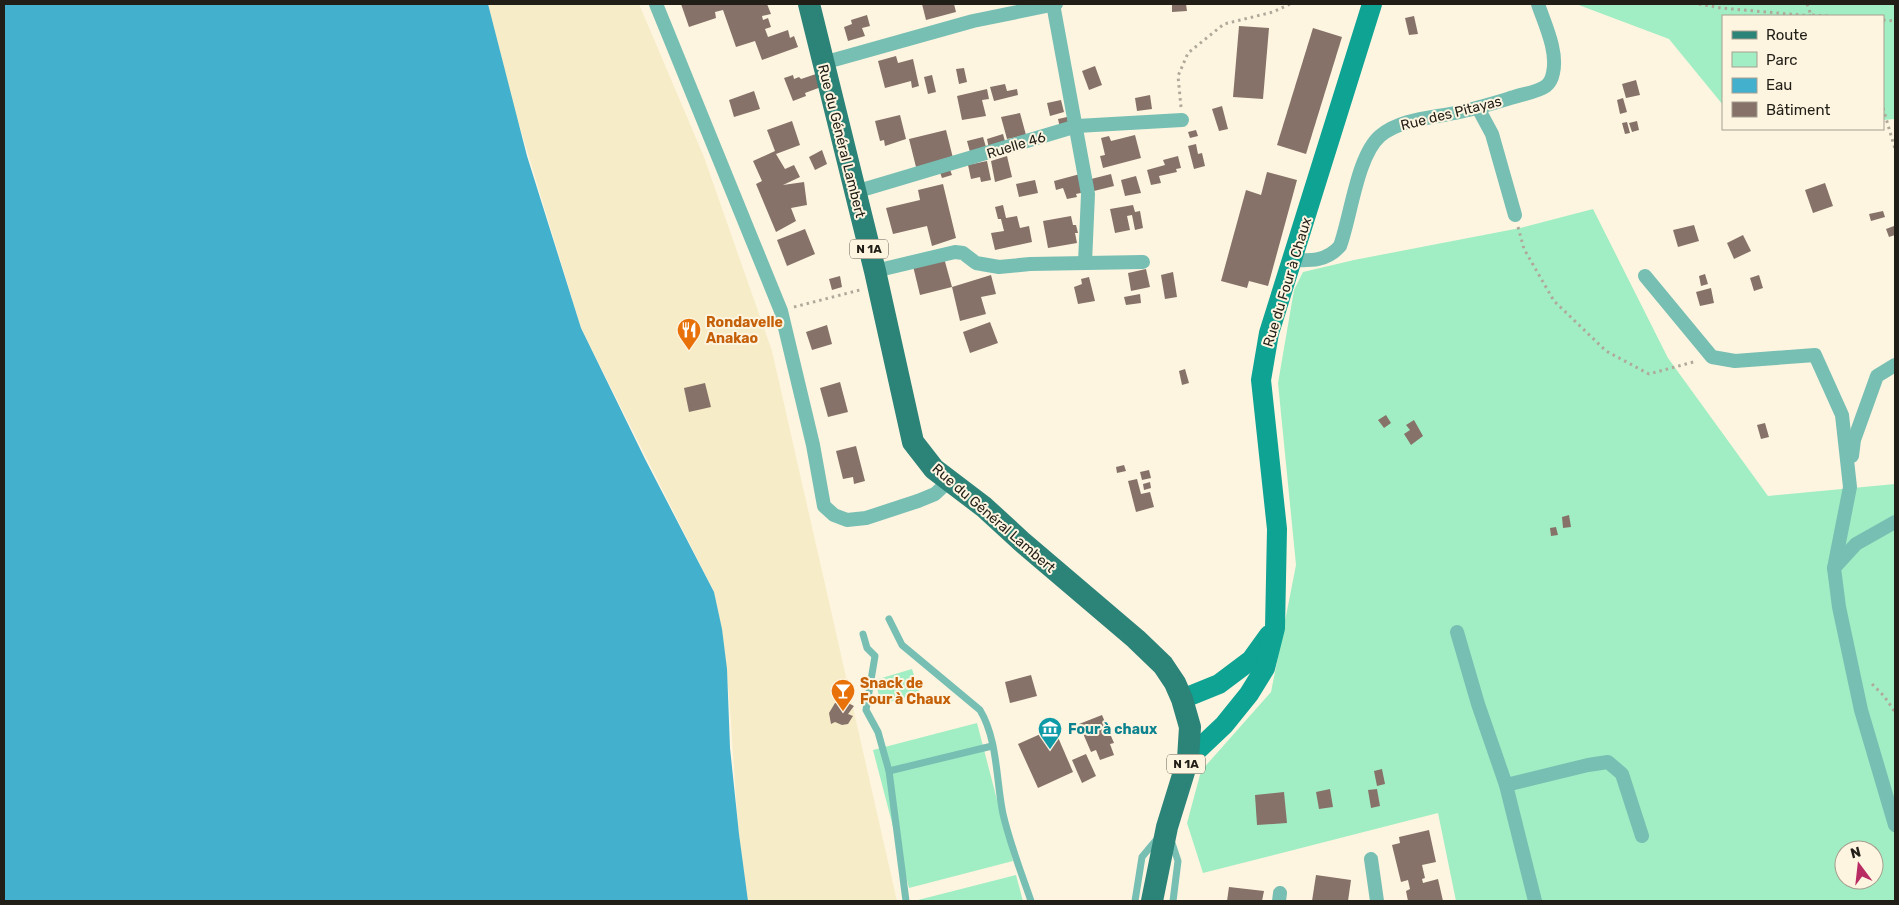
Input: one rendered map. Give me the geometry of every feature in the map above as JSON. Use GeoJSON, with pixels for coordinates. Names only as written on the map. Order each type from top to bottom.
{"type":"FeatureCollection","features":[{"type":"Feature","properties":{"kind":"main road","name":"Rue du Général Lambert"},"geometry":{"type":"LineString","coordinates":[[809,4],[876,279],[913,442],[934,470],[984,507],[1136,639],[1163,665],[1182,698],[1190,727],[1188,759],[1167,827],[1152,901]]}},
{"type":"Feature","properties":{"kind":"main road","name":"Rue du Four à Chaux"},"geometry":{"type":"LineString","coordinates":[[1188,759],[1224,725],[1249,694],[1265,668],[1275,628],[1276,528],[1261,380],[1269,333],[1372,4]]}},
{"type":"Feature","properties":{"kind":"main road"},"geometry":{"type":"LineString","coordinates":[[1182,698],[1219,684],[1251,660],[1275,628]]}},
{"type":"Feature","properties":{"kind":"street"},"geometry":{"type":"LineString","coordinates":[[656,4],[781,311],[813,444],[824,506],[834,515],[847,520],[866,518],[927,498],[935,494],[950,480]]}},
{"type":"Feature","properties":{"kind":"street"},"geometry":{"type":"LineString","coordinates":[[823,63],[973,21],[1055,4],[1088,194],[1085,263]]}},
{"type":"Feature","properties":{"kind":"street","name":"Rue des Pitayas"},"geometry":{"type":"LineString","coordinates":[[1292,260],[1307,261],[1325,258],[1333,254],[1340,246],[1365,159],[1380,136],[1406,123],[1478,108],[1542,88],[1551,80],[1554,72],[1554,56],[1538,4]]}},
{"type":"Feature","properties":{"kind":"street"},"geometry":{"type":"LineString","coordinates":[[1478,108],[1492,134],[1515,215]]}},
{"type":"Feature","properties":{"kind":"street","name":"Ruelle 46"},"geometry":{"type":"LineString","coordinates":[[855,192],[1077,126],[1182,120]]}},
{"type":"Feature","properties":{"kind":"street"},"geometry":{"type":"LineString","coordinates":[[876,279],[955,252],[963,253],[976,263],[999,268],[1030,264],[1143,262]]}},
{"type":"Feature","properties":{"kind":"street"},"geometry":{"type":"LineString","coordinates":[[1645,276],[1712,357],[1735,361],[1815,355],[1842,415],[1850,486]]}},
{"type":"Feature","properties":{"kind":"street"},"geometry":{"type":"LineString","coordinates":[[1895,365],[1877,376],[1854,440],[1850,486],[1834,568],[1839,607],[1861,710],[1895,825]]}},
{"type":"Feature","properties":{"kind":"street"},"geometry":{"type":"LineString","coordinates":[[1834,568],[1856,544],[1895,522]]}},
{"type":"Feature","properties":{"kind":"street"},"geometry":{"type":"LineString","coordinates":[[1457,632],[1478,704],[1506,785],[1535,901]]}},
{"type":"Feature","properties":{"kind":"street"},"geometry":{"type":"LineString","coordinates":[[1506,785],[1608,762],[1622,774],[1642,836]]}},
{"type":"Feature","properties":{"kind":"street"},"geometry":{"type":"LineString","coordinates":[[1371,859],[1377,901]]}},
{"type":"Feature","properties":{"kind":"lane"},"geometry":{"type":"LineString","coordinates":[[890,619],[902,645],[980,710],[986,720],[1004,816],[1013,850],[1031,901]]}},
{"type":"Feature","properties":{"kind":"lane"},"geometry":{"type":"LineString","coordinates":[[863,634],[867,648],[875,656],[866,710],[878,732],[889,771],[906,901]]}},
{"type":"Feature","properties":{"kind":"lane"},"geometry":{"type":"LineString","coordinates":[[889,771],[992,746]]}},
{"type":"Feature","properties":{"kind":"lane"},"geometry":{"type":"LineString","coordinates":[[1135,901],[1142,857],[1167,827]]}},
{"type":"Feature","properties":{"kind":"lane"},"geometry":{"type":"LineString","coordinates":[[1167,827],[1178,861],[1173,901]]}},
{"type":"Feature","properties":{"kind":"path"},"geometry":{"type":"LineString","coordinates":[[1182,120],[1178,76],[1188,53],[1224,24],[1273,12],[1290,4]]}},
{"type":"Feature","properties":{"kind":"path"},"geometry":{"type":"LineString","coordinates":[[1699,4],[1721,8],[1800,15]]}},
{"type":"Feature","properties":{"kind":"path"},"geometry":{"type":"LineString","coordinates":[[1884,111],[1895,149]]}},
{"type":"Feature","properties":{"kind":"path"},"geometry":{"type":"LineString","coordinates":[[1515,215],[1524,249],[1554,301],[1606,351],[1649,374],[1712,357]]}},
{"type":"Feature","properties":{"kind":"path"},"geometry":{"type":"LineString","coordinates":[[781,311],[876,279]]}},
{"type":"Feature","properties":{"kind":"path"},"geometry":{"type":"LineString","coordinates":[[1852,665],[1884,696],[1895,712]]}},
{"type":"Feature","properties":{"kind":"green space"},"geometry":{"type":"Polygon","coordinates":[[[1576,4],[1895,4],[1895,119],[1884,120],[1884,15],[1722,15],[1722,104],[1669,39],[1576,4]]]}},
{"type":"Feature","properties":{"kind":"green space"},"geometry":{"type":"Polygon","coordinates":[[[1593,209],[1668,358],[1768,496],[1895,484],[1895,901],[1456,901],[1438,813],[1203,873],[1187,823],[1201,771],[1271,692],[1296,565],[1278,383],[1294,290],[1303,272],[1354,260],[1520,228],[1593,209]]]}},
{"type":"Feature","properties":{"kind":"green space"},"geometry":{"type":"Polygon","coordinates":[[[912,669],[920,694],[881,704],[875,680],[912,669]]]}},
{"type":"Feature","properties":{"kind":"green space"},"geometry":{"type":"Polygon","coordinates":[[[977,723],[1013,861],[909,888],[873,750],[977,723]]]}},
{"type":"Feature","properties":{"kind":"green space"},"geometry":{"type":"Polygon","coordinates":[[[1016,875],[1023,901],[914,901],[1016,875]]]}},
{"type":"Feature","properties":{"kind":"sand"},"geometry":{"type":"Polygon","coordinates":[[[488,4],[639,4],[704,157],[772,351],[897,901],[748,901],[736,803],[728,682],[714,592],[581,328],[515,111],[488,4]]]}},
{"type":"Feature","properties":{"kind":"water"},"geometry":{"type":"Polygon","coordinates":[[[4,4],[488,4],[527,156],[581,328],[645,459],[714,592],[722,629],[727,669],[730,748],[748,901],[4,901],[4,4]]]}},
{"type":"Feature","properties":{"kind":"building"},"geometry":{"type":"Polygon","coordinates":[[[681,4],[767,4],[771,14],[762,16],[763,20],[768,18],[771,27],[765,29],[768,37],[788,30],[790,38],[794,36],[798,47],[762,60],[755,41],[736,47],[723,10],[715,12],[716,18],[689,27],[681,4]]]}},
{"type":"Feature","properties":{"kind":"building"},"geometry":{"type":"Polygon","coordinates":[[[922,4],[954,4],[956,12],[926,20],[922,4]]]}},
{"type":"Feature","properties":{"kind":"building"},"geometry":{"type":"Polygon","coordinates":[[[1172,4],[1186,4],[1187,11],[1172,12],[1172,4]]]}},
{"type":"Feature","properties":{"kind":"building"},"geometry":{"type":"Polygon","coordinates":[[[867,15],[870,26],[862,28],[865,36],[848,41],[844,27],[852,24],[851,20],[867,15]]]}},
{"type":"Feature","properties":{"kind":"building"},"geometry":{"type":"Polygon","coordinates":[[[1414,16],[1418,34],[1409,35],[1405,18],[1414,16]]]}},
{"type":"Feature","properties":{"kind":"building"},"geometry":{"type":"Polygon","coordinates":[[[1239,26],[1269,28],[1263,99],[1233,97],[1239,26]]]}},
{"type":"Feature","properties":{"kind":"building"},"geometry":{"type":"Polygon","coordinates":[[[1313,28],[1342,37],[1306,154],[1277,145],[1313,28]]]}},
{"type":"Feature","properties":{"kind":"building"},"geometry":{"type":"Polygon","coordinates":[[[896,56],[898,63],[913,59],[919,86],[912,88],[911,81],[885,88],[878,61],[896,56]]]}},
{"type":"Feature","properties":{"kind":"building"},"geometry":{"type":"Polygon","coordinates":[[[1095,66],[1102,85],[1089,90],[1082,71],[1095,66]]]}},
{"type":"Feature","properties":{"kind":"building"},"geometry":{"type":"Polygon","coordinates":[[[964,68],[967,82],[959,84],[956,69],[964,68]]]}},
{"type":"Feature","properties":{"kind":"building"},"geometry":{"type":"Polygon","coordinates":[[[816,74],[821,87],[805,93],[806,96],[793,101],[784,78],[793,75],[794,79],[799,77],[801,79],[816,74]]]}},
{"type":"Feature","properties":{"kind":"building"},"geometry":{"type":"Polygon","coordinates":[[[932,75],[936,92],[928,94],[924,77],[932,75]]]}},
{"type":"Feature","properties":{"kind":"building"},"geometry":{"type":"Polygon","coordinates":[[[1636,80],[1640,95],[1626,98],[1622,84],[1636,80]]]}},
{"type":"Feature","properties":{"kind":"building"},"geometry":{"type":"Polygon","coordinates":[[[1005,84],[1007,91],[1017,89],[1018,95],[994,101],[990,87],[1005,84]]]}},
{"type":"Feature","properties":{"kind":"building"},"geometry":{"type":"Polygon","coordinates":[[[987,89],[989,99],[982,100],[986,116],[962,120],[957,96],[987,89]]]}},
{"type":"Feature","properties":{"kind":"building"},"geometry":{"type":"Polygon","coordinates":[[[754,91],[760,109],[734,117],[729,100],[754,91]]]}},
{"type":"Feature","properties":{"kind":"building"},"geometry":{"type":"Polygon","coordinates":[[[1150,95],[1152,109],[1137,111],[1135,98],[1150,95]]]}},
{"type":"Feature","properties":{"kind":"building"},"geometry":{"type":"Polygon","coordinates":[[[1623,98],[1627,112],[1620,114],[1617,100],[1623,98]]]}},
{"type":"Feature","properties":{"kind":"building"},"geometry":{"type":"Polygon","coordinates":[[[1061,100],[1064,112],[1050,116],[1047,103],[1061,100]]]}},
{"type":"Feature","properties":{"kind":"building"},"geometry":{"type":"Polygon","coordinates":[[[1222,106],[1228,129],[1219,131],[1212,109],[1222,106]]]}},
{"type":"Feature","properties":{"kind":"building"},"geometry":{"type":"Polygon","coordinates":[[[1020,113],[1026,135],[1007,139],[1001,117],[1020,113]]]}},
{"type":"Feature","properties":{"kind":"building"},"geometry":{"type":"Polygon","coordinates":[[[900,115],[906,139],[885,146],[884,140],[880,141],[875,121],[900,115]]]}},
{"type":"Feature","properties":{"kind":"building"},"geometry":{"type":"Polygon","coordinates":[[[1067,117],[1069,127],[1060,128],[1058,119],[1067,117]]]}},
{"type":"Feature","properties":{"kind":"building"},"geometry":{"type":"Polygon","coordinates":[[[792,121],[800,145],[776,154],[785,169],[794,165],[800,177],[783,185],[804,182],[807,205],[791,208],[796,221],[776,232],[756,184],[762,181],[753,161],[775,151],[767,130],[792,121]]]}},
{"type":"Feature","properties":{"kind":"building"},"geometry":{"type":"Polygon","coordinates":[[[1637,121],[1639,130],[1632,132],[1629,123],[1637,121]]]}},
{"type":"Feature","properties":{"kind":"building"},"geometry":{"type":"Polygon","coordinates":[[[1627,122],[1630,133],[1625,134],[1622,123],[1627,122]]]}},
{"type":"Feature","properties":{"kind":"building"},"geometry":{"type":"Polygon","coordinates":[[[946,130],[953,158],[916,167],[909,139],[946,130]]]}},
{"type":"Feature","properties":{"kind":"building"},"geometry":{"type":"Polygon","coordinates":[[[1196,130],[1198,136],[1190,138],[1188,132],[1196,130]]]}},
{"type":"Feature","properties":{"kind":"building"},"geometry":{"type":"Polygon","coordinates":[[[1003,134],[1006,145],[989,149],[987,139],[1003,134]]]}},
{"type":"Feature","properties":{"kind":"building"},"geometry":{"type":"Polygon","coordinates":[[[1135,135],[1141,158],[1103,168],[1100,156],[1105,155],[1101,138],[1109,136],[1111,141],[1135,135]]]}},
{"type":"Feature","properties":{"kind":"building"},"geometry":{"type":"Polygon","coordinates":[[[983,137],[986,147],[970,152],[967,141],[983,137]]]}},
{"type":"Feature","properties":{"kind":"building"},"geometry":{"type":"Polygon","coordinates":[[[1196,144],[1198,154],[1202,153],[1205,166],[1194,169],[1188,146],[1196,144]]]}},
{"type":"Feature","properties":{"kind":"building"},"geometry":{"type":"Polygon","coordinates":[[[822,150],[827,164],[815,170],[809,157],[822,150]]]}},
{"type":"Feature","properties":{"kind":"building"},"geometry":{"type":"Polygon","coordinates":[[[1007,156],[1012,177],[995,182],[991,161],[1007,156]]]}},
{"type":"Feature","properties":{"kind":"building"},"geometry":{"type":"Polygon","coordinates":[[[1178,156],[1181,168],[1176,169],[1177,172],[1159,176],[1161,183],[1151,185],[1147,170],[1165,165],[1163,160],[1178,156]]]}},
{"type":"Feature","properties":{"kind":"building"},"geometry":{"type":"Polygon","coordinates":[[[987,161],[991,180],[981,182],[980,177],[971,179],[968,165],[987,161]]]}},
{"type":"Feature","properties":{"kind":"building"},"geometry":{"type":"Polygon","coordinates":[[[949,167],[952,175],[942,178],[939,170],[949,167]]]}},
{"type":"Feature","properties":{"kind":"building"},"geometry":{"type":"Polygon","coordinates":[[[1267,172],[1297,180],[1268,286],[1249,281],[1247,288],[1221,281],[1246,190],[1261,195],[1267,172]]]}},
{"type":"Feature","properties":{"kind":"building"},"geometry":{"type":"Polygon","coordinates":[[[1080,174],[1085,192],[1076,194],[1077,197],[1067,199],[1063,188],[1056,190],[1054,181],[1080,174]]]}},
{"type":"Feature","properties":{"kind":"building"},"geometry":{"type":"Polygon","coordinates":[[[1111,174],[1114,186],[1094,191],[1091,179],[1111,174]]]}},
{"type":"Feature","properties":{"kind":"building"},"geometry":{"type":"Polygon","coordinates":[[[1136,176],[1141,193],[1125,196],[1121,180],[1136,176]]]}},
{"type":"Feature","properties":{"kind":"building"},"geometry":{"type":"Polygon","coordinates":[[[1035,180],[1038,193],[1019,197],[1016,184],[1035,180]]]}},
{"type":"Feature","properties":{"kind":"building"},"geometry":{"type":"Polygon","coordinates":[[[1825,183],[1833,206],[1813,213],[1805,190],[1825,183]]]}},
{"type":"Feature","properties":{"kind":"building"},"geometry":{"type":"Polygon","coordinates":[[[943,184],[956,238],[932,246],[927,226],[893,234],[886,208],[920,200],[918,190],[943,184]]]}},
{"type":"Feature","properties":{"kind":"building"},"geometry":{"type":"Polygon","coordinates":[[[1003,205],[1006,218],[1017,216],[1020,228],[1029,226],[1032,242],[995,250],[991,233],[1004,231],[995,207],[1003,205]]]}},
{"type":"Feature","properties":{"kind":"building"},"geometry":{"type":"Polygon","coordinates":[[[1133,205],[1135,212],[1140,211],[1143,228],[1135,230],[1132,215],[1127,216],[1130,230],[1115,233],[1110,209],[1133,205]]]}},
{"type":"Feature","properties":{"kind":"building"},"geometry":{"type":"Polygon","coordinates":[[[1883,211],[1885,217],[1871,221],[1869,214],[1883,211]]]}},
{"type":"Feature","properties":{"kind":"building"},"geometry":{"type":"Polygon","coordinates":[[[1071,216],[1073,225],[1076,225],[1078,233],[1075,233],[1077,243],[1048,248],[1043,221],[1071,216]]]}},
{"type":"Feature","properties":{"kind":"building"},"geometry":{"type":"Polygon","coordinates":[[[1694,225],[1699,241],[1678,247],[1673,230],[1694,225]]]}},
{"type":"Feature","properties":{"kind":"building"},"geometry":{"type":"Polygon","coordinates":[[[1894,226],[1895,235],[1889,237],[1886,229],[1894,226]]]}},
{"type":"Feature","properties":{"kind":"building"},"geometry":{"type":"Polygon","coordinates":[[[805,229],[815,254],[787,266],[777,240],[805,229]]]}},
{"type":"Feature","properties":{"kind":"building"},"geometry":{"type":"Polygon","coordinates":[[[1743,235],[1751,251],[1734,259],[1727,243],[1743,235]]]}},
{"type":"Feature","properties":{"kind":"building"},"geometry":{"type":"Polygon","coordinates":[[[944,258],[952,287],[920,295],[913,266],[944,258]]]}},
{"type":"Feature","properties":{"kind":"building"},"geometry":{"type":"Polygon","coordinates":[[[1146,269],[1150,287],[1131,291],[1128,273],[1146,269]]]}},
{"type":"Feature","properties":{"kind":"building"},"geometry":{"type":"Polygon","coordinates":[[[1173,272],[1177,297],[1165,299],[1161,275],[1173,272]]]}},
{"type":"Feature","properties":{"kind":"building"},"geometry":{"type":"Polygon","coordinates":[[[1705,274],[1708,284],[1701,286],[1699,276],[1705,274]]]}},
{"type":"Feature","properties":{"kind":"building"},"geometry":{"type":"Polygon","coordinates":[[[991,275],[996,294],[981,297],[986,314],[960,321],[952,287],[991,275]]]}},
{"type":"Feature","properties":{"kind":"building"},"geometry":{"type":"Polygon","coordinates":[[[1759,275],[1763,288],[1754,291],[1750,278],[1759,275]]]}},
{"type":"Feature","properties":{"kind":"building"},"geometry":{"type":"Polygon","coordinates":[[[840,276],[842,287],[832,290],[829,279],[840,276]]]}},
{"type":"Feature","properties":{"kind":"building"},"geometry":{"type":"Polygon","coordinates":[[[1089,277],[1095,301],[1078,304],[1074,287],[1082,284],[1081,279],[1089,277]]]}},
{"type":"Feature","properties":{"kind":"building"},"geometry":{"type":"Polygon","coordinates":[[[1711,288],[1714,303],[1700,306],[1696,292],[1711,288]]]}},
{"type":"Feature","properties":{"kind":"building"},"geometry":{"type":"Polygon","coordinates":[[[1140,294],[1141,303],[1126,305],[1124,297],[1140,294]]]}},
{"type":"Feature","properties":{"kind":"building"},"geometry":{"type":"Polygon","coordinates":[[[990,322],[998,343],[970,353],[963,332],[990,322]]]}},
{"type":"Feature","properties":{"kind":"building"},"geometry":{"type":"Polygon","coordinates":[[[827,325],[832,344],[812,350],[806,332],[827,325]]]}},
{"type":"Feature","properties":{"kind":"building"},"geometry":{"type":"Polygon","coordinates":[[[1185,369],[1189,383],[1182,385],[1179,371],[1185,369]]]}},
{"type":"Feature","properties":{"kind":"building"},"geometry":{"type":"Polygon","coordinates":[[[840,382],[848,412],[828,417],[820,388],[840,382]]]}},
{"type":"Feature","properties":{"kind":"building"},"geometry":{"type":"Polygon","coordinates":[[[705,383],[711,407],[689,412],[684,388],[705,383]]]}},
{"type":"Feature","properties":{"kind":"building"},"geometry":{"type":"Polygon","coordinates":[[[1386,415],[1391,423],[1384,428],[1378,420],[1386,415]]]}},
{"type":"Feature","properties":{"kind":"building"},"geometry":{"type":"Polygon","coordinates":[[[1414,420],[1423,436],[1411,445],[1404,434],[1410,430],[1406,425],[1414,420]]]}},
{"type":"Feature","properties":{"kind":"building"},"geometry":{"type":"Polygon","coordinates":[[[1765,423],[1769,437],[1761,439],[1757,425],[1765,423]]]}},
{"type":"Feature","properties":{"kind":"building"},"geometry":{"type":"Polygon","coordinates":[[[856,446],[865,481],[854,484],[853,477],[843,479],[836,451],[856,446]]]}},
{"type":"Feature","properties":{"kind":"building"},"geometry":{"type":"Polygon","coordinates":[[[1124,465],[1126,471],[1117,473],[1116,467],[1124,465]]]}},
{"type":"Feature","properties":{"kind":"building"},"geometry":{"type":"Polygon","coordinates":[[[1149,470],[1151,478],[1142,480],[1140,472],[1149,470]]]}},
{"type":"Feature","properties":{"kind":"building"},"geometry":{"type":"Polygon","coordinates":[[[1137,479],[1141,494],[1150,492],[1154,507],[1136,512],[1128,481],[1137,479]]]}},
{"type":"Feature","properties":{"kind":"building"},"geometry":{"type":"Polygon","coordinates":[[[1150,482],[1151,488],[1144,490],[1143,484],[1150,482]]]}},
{"type":"Feature","properties":{"kind":"building"},"geometry":{"type":"Polygon","coordinates":[[[1569,515],[1571,527],[1563,528],[1562,517],[1569,515]]]}},
{"type":"Feature","properties":{"kind":"building"},"geometry":{"type":"Polygon","coordinates":[[[1556,527],[1558,535],[1551,536],[1550,528],[1556,527]]]}},
{"type":"Feature","properties":{"kind":"building"},"geometry":{"type":"Polygon","coordinates":[[[1031,675],[1037,696],[1010,703],[1005,682],[1031,675]]]}},
{"type":"Feature","properties":{"kind":"building"},"geometry":{"type":"Polygon","coordinates":[[[844,701],[854,706],[848,714],[853,716],[848,724],[842,725],[835,722],[831,724],[829,713],[835,703],[844,701]]]}},
{"type":"Feature","properties":{"kind":"building"},"geometry":{"type":"Polygon","coordinates":[[[1102,715],[1114,743],[1110,744],[1114,755],[1100,760],[1096,750],[1091,752],[1079,724],[1102,715]]]}},
{"type":"Feature","properties":{"kind":"building"},"geometry":{"type":"Polygon","coordinates":[[[1054,728],[1073,772],[1038,788],[1018,744],[1054,728]]]}},
{"type":"Feature","properties":{"kind":"building","name":"Four à chaux"},"geometry":{"type":"Polygon","coordinates":[[[1086,754],[1096,776],[1082,783],[1072,760],[1086,754]]]}},
{"type":"Feature","properties":{"kind":"building"},"geometry":{"type":"Polygon","coordinates":[[[1382,769],[1385,784],[1377,786],[1374,771],[1382,769]]]}},
{"type":"Feature","properties":{"kind":"building"},"geometry":{"type":"Polygon","coordinates":[[[1330,789],[1333,807],[1319,809],[1316,792],[1330,789]]]}},
{"type":"Feature","properties":{"kind":"building"},"geometry":{"type":"Polygon","coordinates":[[[1377,789],[1380,806],[1371,808],[1368,790],[1377,789]]]}},
{"type":"Feature","properties":{"kind":"building"},"geometry":{"type":"Polygon","coordinates":[[[1284,792],[1287,823],[1257,825],[1255,795],[1284,792]]]}},
{"type":"Feature","properties":{"kind":"building"},"geometry":{"type":"Polygon","coordinates":[[[1429,830],[1436,862],[1422,865],[1425,878],[1422,879],[1423,883],[1438,879],[1443,901],[1408,901],[1406,891],[1410,889],[1408,880],[1401,882],[1392,845],[1400,843],[1399,837],[1429,830]]]}},
{"type":"Feature","properties":{"kind":"building"},"geometry":{"type":"Polygon","coordinates":[[[1316,875],[1351,880],[1348,901],[1312,901],[1316,875]]]}},
{"type":"Feature","properties":{"kind":"building"},"geometry":{"type":"Polygon","coordinates":[[[1229,887],[1264,891],[1262,901],[1227,901],[1229,887]]]}},
{"type":"Feature","properties":{"kind":"place","name":"Rondavelle Anakao"},"geometry":{"type":"Point","coordinates":[689,351]}},
{"type":"Feature","properties":{"kind":"place","name":"Snack de Four à Chaux"},"geometry":{"type":"Point","coordinates":[843,712]}},
{"type":"Feature","properties":{"kind":"place","name":"Four à chaux"},"geometry":{"type":"Point","coordinates":[1050,750]}}]}
